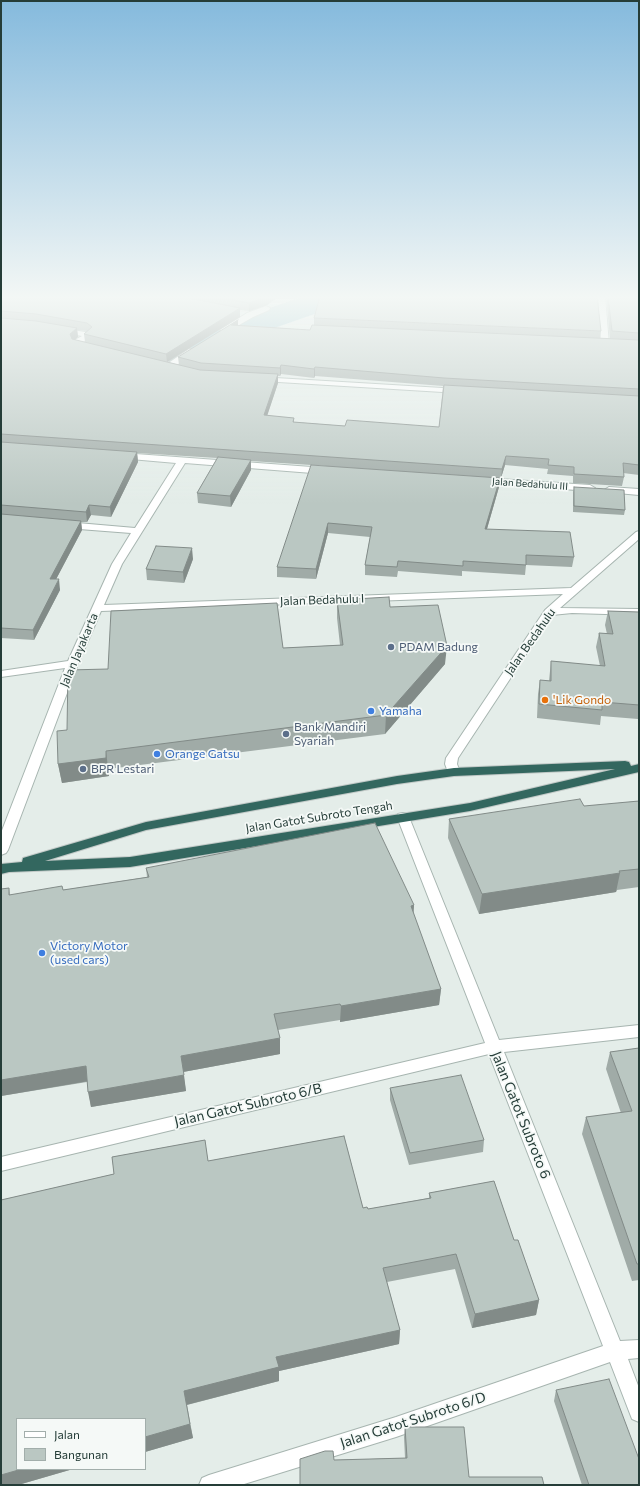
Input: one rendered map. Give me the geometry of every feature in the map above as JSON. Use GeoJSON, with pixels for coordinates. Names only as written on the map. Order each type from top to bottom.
{"type":"FeatureCollection","features":[{"type":"Feature","properties":{"kind":"highway"},"geometry":{"type":"LineString","coordinates":[[5,868],[146,826],[389,781],[454,772],[639,766]]}},
{"type":"Feature","properties":{"kind":"highway","name":"Jalan Gatot Subroto Tengah"},"geometry":{"type":"LineString","coordinates":[[5,868],[130,862],[470,806],[639,766]]}},
{"type":"Feature","properties":{"kind":"street"},"geometry":{"type":"LineString","coordinates":[[255,378],[464,392]]}},
{"type":"Feature","properties":{"kind":"street"},"geometry":{"type":"LineString","coordinates":[[111,456],[332,471]]}},
{"type":"Feature","properties":{"kind":"street","name":"Jalan Jayakarta"},"geometry":{"type":"LineString","coordinates":[[1,850],[72,664],[117,564],[182,461]]}},
{"type":"Feature","properties":{"kind":"street","name":"Jalan Bedahulu III"},"geometry":{"type":"LineString","coordinates":[[474,481],[639,492]]}},
{"type":"Feature","properties":{"kind":"street"},"geometry":{"type":"LineString","coordinates":[[54,524],[137,531]]}},
{"type":"Feature","properties":{"kind":"street","name":"Jalan Bedahulu"},"geometry":{"type":"LineString","coordinates":[[454,772],[451,764],[452,758],[549,612],[639,534]]}},
{"type":"Feature","properties":{"kind":"street","name":"Jalan Bedahulu I"},"geometry":{"type":"LineString","coordinates":[[97,608],[572,591]]}},
{"type":"Feature","properties":{"kind":"street"},"geometry":{"type":"LineString","coordinates":[[549,612],[572,610],[639,612]]}},
{"type":"Feature","properties":{"kind":"street"},"geometry":{"type":"LineString","coordinates":[[1,674],[72,664]]}},
{"type":"Feature","properties":{"kind":"street","name":"Jalan Gatot Subroto 6"},"geometry":{"type":"LineString","coordinates":[[403,817],[639,1412]]}},
{"type":"Feature","properties":{"kind":"street","name":"Jalan Gatot Subroto 6/B"},"geometry":{"type":"LineString","coordinates":[[1,1164],[494,1047],[639,1031]]}},
{"type":"Feature","properties":{"kind":"street","name":"Jalan Gatot Subroto 6/D"},"geometry":{"type":"LineString","coordinates":[[209,1485],[396,1427],[616,1351],[639,1349]]}},
{"type":"Feature","properties":{"kind":"building"},"geometry":{"type":"Polygon","coordinates":[[[1,365],[181,365],[200,370],[278,374],[264,415],[294,418],[293,422],[345,426],[347,420],[439,427],[444,385],[639,396],[639,465],[623,463],[624,477],[574,474],[574,467],[548,465],[549,459],[506,456],[502,469],[1,434],[1,365]]]}},
{"type":"Feature","properties":{"kind":"building"},"geometry":{"type":"Polygon","coordinates":[[[238,365],[281,365],[280,368],[238,365]]]}},
{"type":"Feature","properties":{"kind":"building"},"geometry":{"type":"Polygon","coordinates":[[[284,365],[639,365],[639,389],[444,378],[315,367],[314,369],[284,365]]]}},
{"type":"Feature","properties":{"kind":"building"},"geometry":{"type":"Polygon","coordinates":[[[1,442],[137,452],[110,507],[89,505],[86,512],[1,505],[1,442]]]}},
{"type":"Feature","properties":{"kind":"building"},"geometry":{"type":"Polygon","coordinates":[[[218,457],[251,460],[230,496],[197,493],[218,457]]]}},
{"type":"Feature","properties":{"kind":"building"},"geometry":{"type":"Polygon","coordinates":[[[311,465],[500,478],[485,529],[570,532],[574,557],[526,555],[526,565],[463,561],[463,566],[398,561],[397,567],[365,565],[372,527],[328,523],[316,569],[277,567],[311,465]]]}},
{"type":"Feature","properties":{"kind":"building"},"geometry":{"type":"Polygon","coordinates":[[[574,487],[624,490],[625,510],[574,506],[574,487]]]}},
{"type":"Feature","properties":{"kind":"building"},"geometry":{"type":"Polygon","coordinates":[[[1,514],[81,521],[50,579],[59,579],[33,630],[1,628],[1,514]]]}},
{"type":"Feature","properties":{"kind":"building"},"geometry":{"type":"Polygon","coordinates":[[[156,546],[192,548],[183,572],[146,569],[156,546]]]}},
{"type":"Feature","properties":{"kind":"building"},"geometry":{"type":"Polygon","coordinates":[[[389,597],[390,607],[438,605],[447,646],[386,715],[106,751],[106,758],[58,764],[57,731],[67,730],[68,670],[108,669],[111,611],[277,603],[283,648],[343,645],[337,600],[389,597]]]}},
{"type":"Feature","properties":{"kind":"building"},"geometry":{"type":"Polygon","coordinates":[[[608,611],[639,612],[639,705],[602,702],[602,710],[539,704],[540,680],[551,681],[551,661],[605,666],[599,633],[613,634],[608,611]]]}},
{"type":"Feature","properties":{"kind":"building"},"geometry":{"type":"Polygon","coordinates":[[[580,799],[584,806],[639,801],[639,869],[482,894],[449,819],[580,799]]]}},
{"type":"Feature","properties":{"kind":"building"},"geometry":{"type":"Polygon","coordinates":[[[375,823],[414,905],[411,906],[441,989],[341,1006],[340,1004],[274,1014],[280,1038],[181,1056],[184,1075],[88,1092],[86,1066],[1,1080],[1,889],[9,888],[9,895],[62,886],[63,890],[149,877],[146,868],[375,823]]]}},
{"type":"Feature","properties":{"kind":"building"},"geometry":{"type":"Polygon","coordinates":[[[639,1048],[639,1264],[637,1264],[586,1117],[632,1111],[610,1052],[639,1048]]]}},
{"type":"Feature","properties":{"kind":"building"},"geometry":{"type":"Polygon","coordinates":[[[461,1075],[484,1140],[410,1153],[390,1088],[461,1075]]]}},
{"type":"Feature","properties":{"kind":"building"},"geometry":{"type":"Polygon","coordinates":[[[344,1136],[363,1208],[367,1207],[368,1209],[431,1198],[429,1193],[494,1181],[514,1240],[518,1240],[539,1300],[475,1314],[456,1254],[383,1268],[400,1330],[276,1357],[279,1367],[184,1391],[190,1424],[146,1437],[146,1418],[16,1418],[16,1470],[18,1470],[1,1475],[1,1200],[114,1174],[112,1157],[205,1140],[208,1161],[344,1136]]]}},
{"type":"Feature","properties":{"kind":"building"},"geometry":{"type":"Polygon","coordinates":[[[609,1379],[639,1459],[639,1485],[589,1485],[556,1390],[609,1379]]]}},
{"type":"Feature","properties":{"kind":"building"},"geometry":{"type":"Polygon","coordinates":[[[405,1427],[464,1427],[469,1477],[542,1477],[544,1485],[300,1485],[300,1459],[325,1451],[333,1451],[334,1460],[407,1458],[405,1427]]]}},
{"type":"Feature","properties":{"kind":"place","name":"PDAM Badung"},"geometry":{"type":"Point","coordinates":[391,647]}},
{"type":"Feature","properties":{"kind":"place","name":"'Lik Gondo"},"geometry":{"type":"Point","coordinates":[545,700]}},
{"type":"Feature","properties":{"kind":"place","name":"Yamaha"},"geometry":{"type":"Point","coordinates":[371,711]}},
{"type":"Feature","properties":{"kind":"place","name":"Bank Mandiri Syariah"},"geometry":{"type":"Point","coordinates":[286,734]}},
{"type":"Feature","properties":{"kind":"place","name":"Orange Gatsu"},"geometry":{"type":"Point","coordinates":[157,754]}},
{"type":"Feature","properties":{"kind":"place","name":"BPR Lestari"},"geometry":{"type":"Point","coordinates":[83,769]}},
{"type":"Feature","properties":{"kind":"place","name":"Victory Motor (used cars)"},"geometry":{"type":"Point","coordinates":[42,953]}}]}
